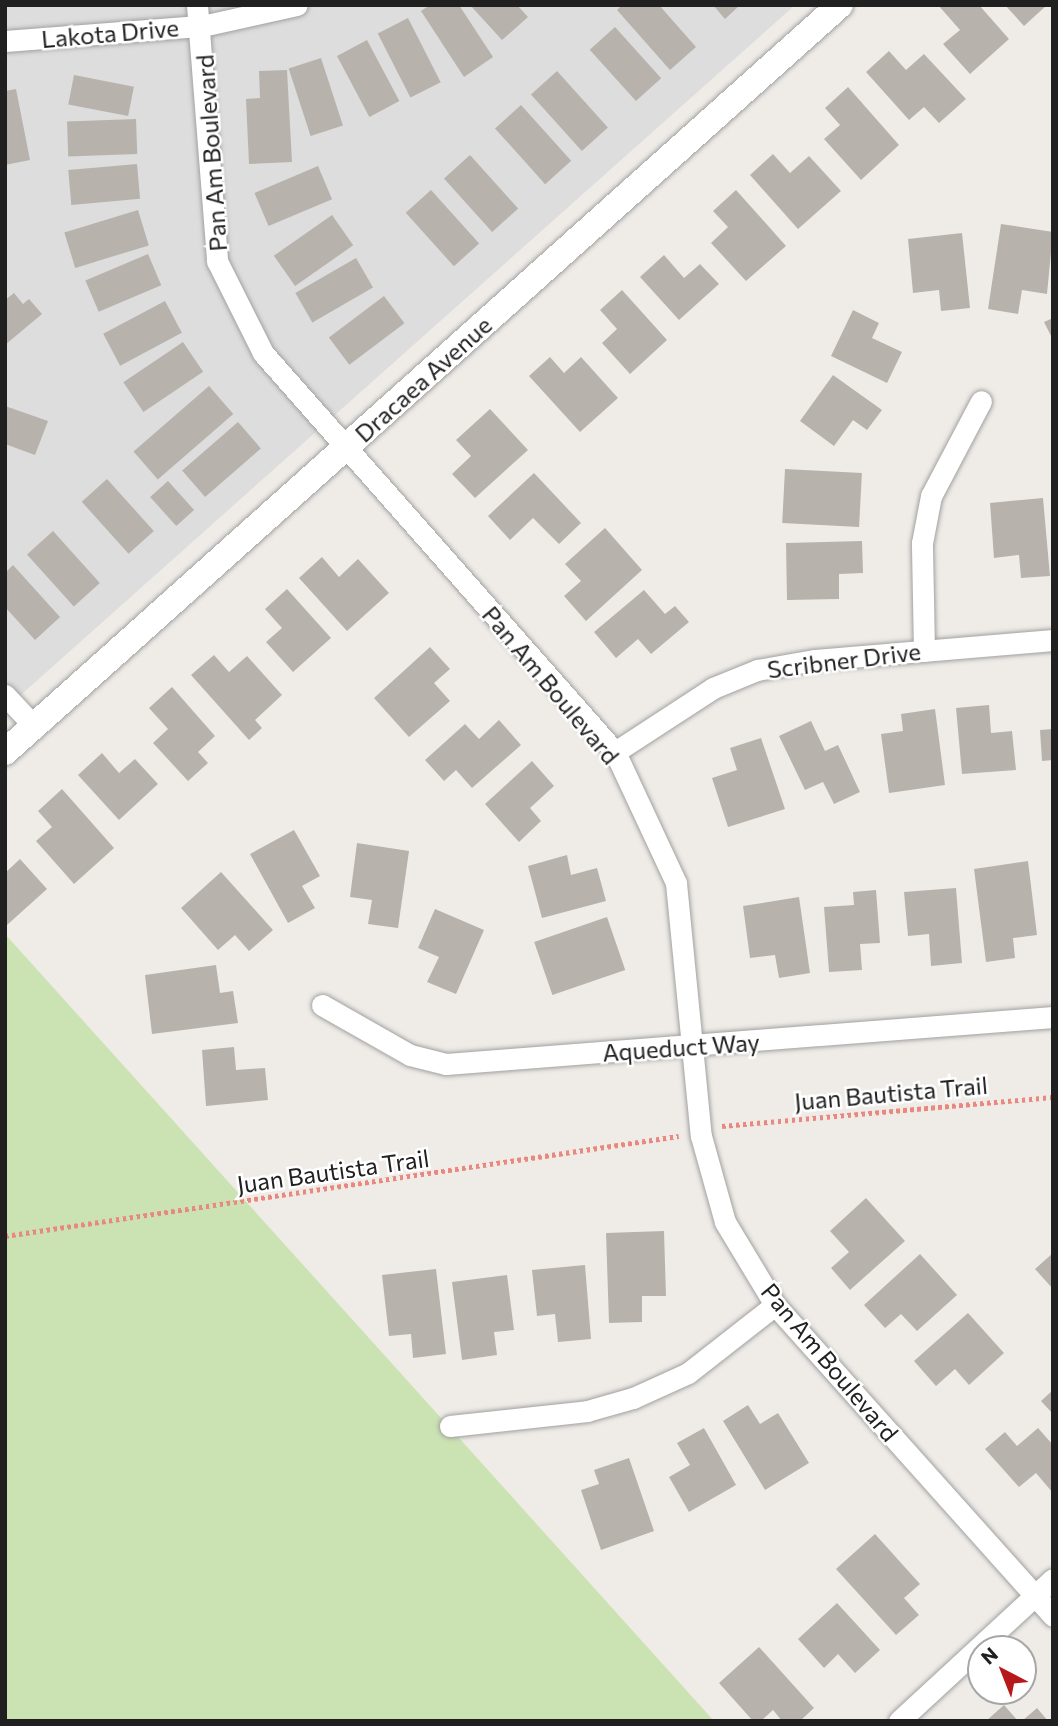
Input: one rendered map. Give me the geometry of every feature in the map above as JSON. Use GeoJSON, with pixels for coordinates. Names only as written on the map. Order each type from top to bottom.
{"type":"FeatureCollection","features":[{"type":"Feature","properties":{"kind":"street","name":"Lakota Drive"},"geometry":{"type":"LineString","coordinates":[[5,41],[297,5]]}},
{"type":"Feature","properties":{"kind":"street","name":"Dracaea Avenue"},"geometry":{"type":"LineString","coordinates":[[5,752],[840,5]]}},
{"type":"Feature","properties":{"kind":"street","name":"Pan Am Boulevard"},"geometry":{"type":"LineString","coordinates":[[200,15],[217,261],[263,353],[344,449],[615,752],[676,883],[701,1136],[725,1222],[775,1305],[1053,1616]]}},
{"type":"Feature","properties":{"kind":"street"},"geometry":{"type":"LineString","coordinates":[[924,650],[922,543],[931,496],[981,401]]}},
{"type":"Feature","properties":{"kind":"street","name":"Scribner Drive"},"geometry":{"type":"LineString","coordinates":[[615,752],[680,707],[757,670],[924,650],[1053,640]]}},
{"type":"Feature","properties":{"kind":"street"},"geometry":{"type":"LineString","coordinates":[[5,695],[34,726]]}},
{"type":"Feature","properties":{"kind":"street","name":"Aqueduct Way"},"geometry":{"type":"LineString","coordinates":[[322,1005],[410,1055],[446,1063],[1053,1017]]}},
{"type":"Feature","properties":{"kind":"street"},"geometry":{"type":"LineString","coordinates":[[450,1426],[587,1411],[633,1398],[688,1373],[775,1305]]}},
{"type":"Feature","properties":{"kind":"street"},"geometry":{"type":"LineString","coordinates":[[899,1721],[1053,1580]]}},
{"type":"Feature","properties":{"kind":"path","name":"Juan Bautista Trail"},"geometry":{"type":"LineString","coordinates":[[732,1124],[1053,1097]]}},
{"type":"Feature","properties":{"kind":"path","name":"Juan Bautista Trail"},"geometry":{"type":"LineString","coordinates":[[5,1236],[665,1139]]}},
{"type":"Feature","properties":{"kind":"shaded area"},"geometry":{"type":"Polygon","coordinates":[[[5,5],[795,5],[5,709],[5,5]]]}},
{"type":"Feature","properties":{"kind":"green space"},"geometry":{"type":"Polygon","coordinates":[[[5,934],[714,1721],[5,1721],[5,934]]]}},
{"type":"Feature","properties":{"kind":"building"},"geometry":{"type":"Polygon","coordinates":[[[430,5],[459,5],[493,57],[464,77],[421,11],[430,5]]]}},
{"type":"Feature","properties":{"kind":"building"},"geometry":{"type":"Polygon","coordinates":[[[470,5],[517,5],[528,17],[502,40],[470,5]]]}},
{"type":"Feature","properties":{"kind":"building"},"geometry":{"type":"Polygon","coordinates":[[[622,5],[659,5],[696,47],[670,70],[617,10],[622,5]]]}},
{"type":"Feature","properties":{"kind":"building"},"geometry":{"type":"Polygon","coordinates":[[[713,5],[740,5],[725,19],[713,5]]]}},
{"type":"Feature","properties":{"kind":"building"},"geometry":{"type":"Polygon","coordinates":[[[938,5],[979,5],[1009,39],[970,74],[943,44],[960,30],[938,5]]]}},
{"type":"Feature","properties":{"kind":"building"},"geometry":{"type":"Polygon","coordinates":[[[1005,5],[1047,5],[1024,26],[1005,5]]]}},
{"type":"Feature","properties":{"kind":"building"},"geometry":{"type":"Polygon","coordinates":[[[408,18],[441,82],[410,98],[378,33],[408,18]]]}},
{"type":"Feature","properties":{"kind":"building"},"geometry":{"type":"Polygon","coordinates":[[[615,27],[661,78],[636,101],[590,50],[615,27]]]}},
{"type":"Feature","properties":{"kind":"building"},"geometry":{"type":"Polygon","coordinates":[[[367,40],[399,101],[369,117],[337,56],[367,40]]]}},
{"type":"Feature","properties":{"kind":"building"},"geometry":{"type":"Polygon","coordinates":[[[889,51],[906,70],[924,54],[966,99],[939,123],[924,107],[909,120],[866,72],[889,51]]]}},
{"type":"Feature","properties":{"kind":"building"},"geometry":{"type":"Polygon","coordinates":[[[321,58],[343,126],[311,136],[289,69],[321,58]]]}},
{"type":"Feature","properties":{"kind":"building"},"geometry":{"type":"Polygon","coordinates":[[[287,70],[292,162],[249,164],[246,99],[260,98],[259,71],[287,70]]]}},
{"type":"Feature","properties":{"kind":"building"},"geometry":{"type":"Polygon","coordinates":[[[557,71],[608,127],[582,151],[531,94],[557,71]]]}},
{"type":"Feature","properties":{"kind":"building"},"geometry":{"type":"Polygon","coordinates":[[[74,75],[134,87],[128,116],[68,104],[74,75]]]}},
{"type":"Feature","properties":{"kind":"building"},"geometry":{"type":"Polygon","coordinates":[[[848,87],[899,145],[861,180],[824,139],[840,125],[825,108],[848,87]]]}},
{"type":"Feature","properties":{"kind":"building"},"geometry":{"type":"Polygon","coordinates":[[[16,89],[30,160],[5,165],[5,91],[16,89]]]}},
{"type":"Feature","properties":{"kind":"building"},"geometry":{"type":"Polygon","coordinates":[[[521,105],[571,161],[545,184],[495,128],[521,105]]]}},
{"type":"Feature","properties":{"kind":"building"},"geometry":{"type":"Polygon","coordinates":[[[136,119],[137,154],[68,156],[67,121],[136,119]]]}},
{"type":"Feature","properties":{"kind":"building"},"geometry":{"type":"Polygon","coordinates":[[[773,154],[790,173],[809,156],[841,191],[798,229],[750,175],[773,154]]]}},
{"type":"Feature","properties":{"kind":"building"},"geometry":{"type":"Polygon","coordinates":[[[470,155],[518,209],[492,232],[444,178],[470,155]]]}},
{"type":"Feature","properties":{"kind":"building"},"geometry":{"type":"Polygon","coordinates":[[[137,164],[140,199],[71,205],[68,170],[137,164]]]}},
{"type":"Feature","properties":{"kind":"building"},"geometry":{"type":"Polygon","coordinates":[[[318,166],[332,199],[269,226],[254,193],[318,166]]]}},
{"type":"Feature","properties":{"kind":"building"},"geometry":{"type":"Polygon","coordinates":[[[431,190],[479,244],[454,266],[406,213],[431,190]]]}},
{"type":"Feature","properties":{"kind":"building"},"geometry":{"type":"Polygon","coordinates":[[[736,190],[786,246],[746,281],[711,243],[728,227],[713,211],[736,190]]]}},
{"type":"Feature","properties":{"kind":"building"},"geometry":{"type":"Polygon","coordinates":[[[138,210],[149,245],[75,268],[64,233],[138,210]]]}},
{"type":"Feature","properties":{"kind":"building"},"geometry":{"type":"Polygon","coordinates":[[[332,215],[353,245],[295,286],[274,256],[332,215]]]}},
{"type":"Feature","properties":{"kind":"building"},"geometry":{"type":"Polygon","coordinates":[[[1001,224],[1053,232],[1047,294],[1022,290],[1018,314],[988,309],[1001,224]]]}},
{"type":"Feature","properties":{"kind":"building"},"geometry":{"type":"Polygon","coordinates":[[[962,233],[970,308],[941,311],[939,290],[913,293],[908,239],[962,233]]]}},
{"type":"Feature","properties":{"kind":"building"},"geometry":{"type":"Polygon","coordinates":[[[148,254],[161,285],[99,312],[85,281],[148,254]]]}},
{"type":"Feature","properties":{"kind":"building"},"geometry":{"type":"Polygon","coordinates":[[[664,255],[684,278],[700,264],[719,284],[679,320],[640,277],[664,255]]]}},
{"type":"Feature","properties":{"kind":"building"},"geometry":{"type":"Polygon","coordinates":[[[356,258],[373,287],[312,322],[295,293],[356,258]]]}},
{"type":"Feature","properties":{"kind":"building"},"geometry":{"type":"Polygon","coordinates":[[[622,290],[667,340],[630,374],[602,343],[617,329],[600,310],[622,290]]]}},
{"type":"Feature","properties":{"kind":"building"},"geometry":{"type":"Polygon","coordinates":[[[14,293],[23,304],[29,299],[42,314],[5,345],[5,300],[14,293]]]}},
{"type":"Feature","properties":{"kind":"building"},"geometry":{"type":"Polygon","coordinates":[[[384,296],[404,323],[349,365],[329,338],[384,296]]]}},
{"type":"Feature","properties":{"kind":"building"},"geometry":{"type":"Polygon","coordinates":[[[165,301],[182,333],[120,366],[103,334],[165,301]]]}},
{"type":"Feature","properties":{"kind":"building"},"geometry":{"type":"Polygon","coordinates":[[[853,310],[879,323],[872,338],[902,352],[887,383],[831,356],[853,310]]]}},
{"type":"Feature","properties":{"kind":"building"},"geometry":{"type":"Polygon","coordinates":[[[1053,318],[1053,340],[1044,322],[1053,318]]]}},
{"type":"Feature","properties":{"kind":"building"},"geometry":{"type":"Polygon","coordinates":[[[183,342],[203,372],[143,412],[123,382],[183,342]]]}},
{"type":"Feature","properties":{"kind":"building"},"geometry":{"type":"Polygon","coordinates":[[[550,357],[564,373],[581,357],[618,398],[580,432],[529,376],[550,357]]]}},
{"type":"Feature","properties":{"kind":"building"},"geometry":{"type":"Polygon","coordinates":[[[833,375],[882,410],[867,430],[853,420],[834,446],[800,421],[833,375]]]}},
{"type":"Feature","properties":{"kind":"building"},"geometry":{"type":"Polygon","coordinates":[[[209,386],[233,414],[158,480],[134,452],[209,386]]]}},
{"type":"Feature","properties":{"kind":"building"},"geometry":{"type":"Polygon","coordinates":[[[5,406],[48,421],[35,455],[5,444],[5,406]]]}},
{"type":"Feature","properties":{"kind":"building"},"geometry":{"type":"Polygon","coordinates":[[[490,409],[528,450],[475,498],[452,474],[471,456],[456,440],[490,409]]]}},
{"type":"Feature","properties":{"kind":"building"},"geometry":{"type":"Polygon","coordinates":[[[238,422],[261,448],[205,497],[182,471],[238,422]]]}},
{"type":"Feature","properties":{"kind":"building"},"geometry":{"type":"Polygon","coordinates":[[[785,469],[862,473],[859,527],[782,523],[785,469]]]}},
{"type":"Feature","properties":{"kind":"building"},"geometry":{"type":"Polygon","coordinates":[[[534,473],[581,523],[559,544],[533,518],[510,540],[488,516],[534,473]]]}},
{"type":"Feature","properties":{"kind":"building"},"geometry":{"type":"Polygon","coordinates":[[[107,479],[154,531],[129,554],[82,502],[107,479]]]}},
{"type":"Feature","properties":{"kind":"building"},"geometry":{"type":"Polygon","coordinates":[[[168,481],[194,510],[176,526],[150,497],[168,481]]]}},
{"type":"Feature","properties":{"kind":"building"},"geometry":{"type":"Polygon","coordinates":[[[1043,498],[1050,576],[1021,578],[1019,555],[994,558],[990,503],[1043,498]]]}},
{"type":"Feature","properties":{"kind":"building"},"geometry":{"type":"Polygon","coordinates":[[[605,528],[642,570],[586,621],[564,596],[581,581],[565,564],[605,528]]]}},
{"type":"Feature","properties":{"kind":"building"},"geometry":{"type":"Polygon","coordinates":[[[53,531],[100,583],[74,606],[27,554],[53,531]]]}},
{"type":"Feature","properties":{"kind":"building"},"geometry":{"type":"Polygon","coordinates":[[[862,541],[863,573],[839,574],[839,599],[787,600],[786,543],[862,541]]]}},
{"type":"Feature","properties":{"kind":"building"},"geometry":{"type":"Polygon","coordinates":[[[322,557],[339,577],[358,559],[389,593],[347,631],[299,578],[322,557]]]}},
{"type":"Feature","properties":{"kind":"building"},"geometry":{"type":"Polygon","coordinates":[[[13,565],[60,617],[35,640],[5,607],[5,573],[13,565]]]}},
{"type":"Feature","properties":{"kind":"building"},"geometry":{"type":"Polygon","coordinates":[[[287,589],[331,638],[293,672],[266,642],[282,628],[265,609],[287,589]]]}},
{"type":"Feature","properties":{"kind":"building"},"geometry":{"type":"Polygon","coordinates":[[[644,590],[665,614],[675,606],[689,622],[651,654],[638,639],[616,658],[594,632],[644,590]]]}},
{"type":"Feature","properties":{"kind":"building"},"geometry":{"type":"Polygon","coordinates":[[[430,647],[450,669],[434,683],[450,701],[409,737],[374,698],[430,647]]]}},
{"type":"Feature","properties":{"kind":"building"},"geometry":{"type":"Polygon","coordinates":[[[214,655],[229,672],[247,656],[282,695],[255,720],[262,728],[249,740],[191,675],[214,655]]]}},
{"type":"Feature","properties":{"kind":"building"},"geometry":{"type":"Polygon","coordinates":[[[172,687],[215,736],[198,752],[208,763],[188,781],[153,743],[168,729],[149,708],[172,687]]]}},
{"type":"Feature","properties":{"kind":"building"},"geometry":{"type":"Polygon","coordinates":[[[989,705],[991,733],[1012,731],[1016,770],[962,774],[956,708],[989,705]]]}},
{"type":"Feature","properties":{"kind":"building"},"geometry":{"type":"Polygon","coordinates":[[[935,709],[945,785],[889,793],[881,734],[903,731],[901,714],[935,709]]]}},
{"type":"Feature","properties":{"kind":"building"},"geometry":{"type":"Polygon","coordinates":[[[499,720],[521,745],[472,788],[456,770],[444,781],[425,760],[465,724],[479,739],[499,720]]]}},
{"type":"Feature","properties":{"kind":"building"},"geometry":{"type":"Polygon","coordinates":[[[811,721],[825,751],[838,745],[860,792],[834,804],[823,782],[805,790],[779,736],[811,721]]]}},
{"type":"Feature","properties":{"kind":"building"},"geometry":{"type":"Polygon","coordinates":[[[1053,729],[1053,760],[1042,761],[1040,730],[1053,729]]]}},
{"type":"Feature","properties":{"kind":"building"},"geometry":{"type":"Polygon","coordinates":[[[761,738],[785,809],[728,827],[712,778],[737,770],[730,748],[761,738]]]}},
{"type":"Feature","properties":{"kind":"building"},"geometry":{"type":"Polygon","coordinates":[[[102,753],[119,773],[135,759],[158,784],[119,820],[78,775],[102,753]]]}},
{"type":"Feature","properties":{"kind":"building"},"geometry":{"type":"Polygon","coordinates":[[[532,761],[554,786],[530,808],[541,821],[519,842],[485,804],[532,761]]]}},
{"type":"Feature","properties":{"kind":"building"},"geometry":{"type":"Polygon","coordinates":[[[62,789],[114,848],[74,884],[36,841],[52,827],[38,811],[62,789]]]}},
{"type":"Feature","properties":{"kind":"building"},"geometry":{"type":"Polygon","coordinates":[[[294,830],[320,876],[302,886],[315,908],[288,923],[250,854],[294,830]]]}},
{"type":"Feature","properties":{"kind":"building"},"geometry":{"type":"Polygon","coordinates":[[[357,843],[409,851],[398,928],[368,924],[372,900],[350,897],[357,843]]]}},
{"type":"Feature","properties":{"kind":"building"},"geometry":{"type":"Polygon","coordinates":[[[567,855],[571,875],[597,868],[606,901],[542,918],[528,866],[567,855]]]}},
{"type":"Feature","properties":{"kind":"building"},"geometry":{"type":"Polygon","coordinates":[[[20,859],[47,889],[7,925],[5,873],[20,859]]]}},
{"type":"Feature","properties":{"kind":"building"},"geometry":{"type":"Polygon","coordinates":[[[1028,861],[1037,935],[1013,938],[1015,958],[986,962],[974,869],[1028,861]]]}},
{"type":"Feature","properties":{"kind":"building"},"geometry":{"type":"Polygon","coordinates":[[[221,872],[273,930],[249,951],[235,935],[218,950],[181,908],[221,872]]]}},
{"type":"Feature","properties":{"kind":"building"},"geometry":{"type":"Polygon","coordinates":[[[956,888],[962,963],[931,966],[929,934],[908,936],[904,892],[956,888]]]}},
{"type":"Feature","properties":{"kind":"building"},"geometry":{"type":"Polygon","coordinates":[[[876,890],[880,943],[860,944],[862,970],[829,972],[824,907],[854,905],[853,892],[876,890]]]}},
{"type":"Feature","properties":{"kind":"building"},"geometry":{"type":"Polygon","coordinates":[[[799,897],[810,973],[779,978],[775,955],[750,958],[743,906],[799,897]]]}},
{"type":"Feature","properties":{"kind":"building"},"geometry":{"type":"Polygon","coordinates":[[[435,909],[484,930],[456,994],[427,982],[439,957],[418,948],[435,909]]]}},
{"type":"Feature","properties":{"kind":"building"},"geometry":{"type":"Polygon","coordinates":[[[607,917],[625,970],[552,995],[534,942],[607,917]]]}},
{"type":"Feature","properties":{"kind":"building"},"geometry":{"type":"Polygon","coordinates":[[[216,965],[220,993],[233,991],[238,1023],[152,1034],[145,975],[216,965]]]}},
{"type":"Feature","properties":{"kind":"building"},"geometry":{"type":"Polygon","coordinates":[[[234,1047],[236,1070],[265,1068],[268,1100],[206,1106],[202,1050],[234,1047]]]}},
{"type":"Feature","properties":{"kind":"building"},"geometry":{"type":"Polygon","coordinates":[[[866,1198],[905,1241],[850,1290],[831,1268],[849,1252],[830,1231],[866,1198]]]}},
{"type":"Feature","properties":{"kind":"building"},"geometry":{"type":"Polygon","coordinates":[[[664,1231],[666,1296],[642,1296],[642,1322],[609,1323],[606,1233],[664,1231]]]}},
{"type":"Feature","properties":{"kind":"building"},"geometry":{"type":"Polygon","coordinates":[[[1053,1253],[1053,1289],[1035,1269],[1053,1253]]]}},
{"type":"Feature","properties":{"kind":"building"},"geometry":{"type":"Polygon","coordinates":[[[920,1254],[957,1295],[917,1331],[901,1314],[885,1328],[864,1305],[920,1254]]]}},
{"type":"Feature","properties":{"kind":"building"},"geometry":{"type":"Polygon","coordinates":[[[585,1265],[591,1339],[558,1342],[555,1314],[537,1316],[532,1270],[585,1265]]]}},
{"type":"Feature","properties":{"kind":"building"},"geometry":{"type":"Polygon","coordinates":[[[436,1269],[446,1354],[413,1358],[411,1334],[389,1336],[382,1275],[436,1269]]]}},
{"type":"Feature","properties":{"kind":"building"},"geometry":{"type":"Polygon","coordinates":[[[507,1275],[514,1330],[494,1332],[497,1355],[462,1360],[452,1282],[507,1275]]]}},
{"type":"Feature","properties":{"kind":"building"},"geometry":{"type":"Polygon","coordinates":[[[968,1313],[1004,1353],[969,1385],[955,1369],[936,1386],[914,1361],[968,1313]]]}},
{"type":"Feature","properties":{"kind":"building"},"geometry":{"type":"Polygon","coordinates":[[[1053,1390],[1053,1414],[1041,1401],[1053,1390]]]}},
{"type":"Feature","properties":{"kind":"building"},"geometry":{"type":"Polygon","coordinates":[[[748,1405],[760,1424],[778,1413],[809,1463],[765,1490],[723,1421],[748,1405]]]}},
{"type":"Feature","properties":{"kind":"building"},"geometry":{"type":"Polygon","coordinates":[[[704,1428],[736,1485],[689,1512],[669,1477],[690,1465],[677,1443],[704,1428]]]}},
{"type":"Feature","properties":{"kind":"building"},"geometry":{"type":"Polygon","coordinates":[[[1038,1428],[1053,1445],[1053,1493],[1036,1473],[1019,1487],[985,1449],[1005,1432],[1017,1446],[1038,1428]]]}},
{"type":"Feature","properties":{"kind":"building"},"geometry":{"type":"Polygon","coordinates":[[[629,1458],[654,1531],[601,1550],[581,1490],[599,1484],[594,1470],[629,1458]]]}},
{"type":"Feature","properties":{"kind":"building"},"geometry":{"type":"Polygon","coordinates":[[[875,1534],[920,1584],[904,1598],[919,1615],[896,1635],[836,1569],[875,1534]]]}},
{"type":"Feature","properties":{"kind":"building"},"geometry":{"type":"Polygon","coordinates":[[[837,1603],[880,1650],[855,1673],[838,1654],[824,1668],[798,1639],[837,1603]]]}},
{"type":"Feature","properties":{"kind":"building"},"geometry":{"type":"Polygon","coordinates":[[[759,1647],[814,1708],[800,1721],[782,1721],[773,1710],[761,1721],[753,1721],[719,1683],[759,1647]]]}},
{"type":"Feature","properties":{"kind":"building"},"geometry":{"type":"Polygon","coordinates":[[[1004,1705],[1018,1721],[986,1721],[1004,1705]]]}},
{"type":"Feature","properties":{"kind":"building"},"geometry":{"type":"Polygon","coordinates":[[[1037,1708],[1048,1721],[1022,1721],[1037,1708]]]}}]}
